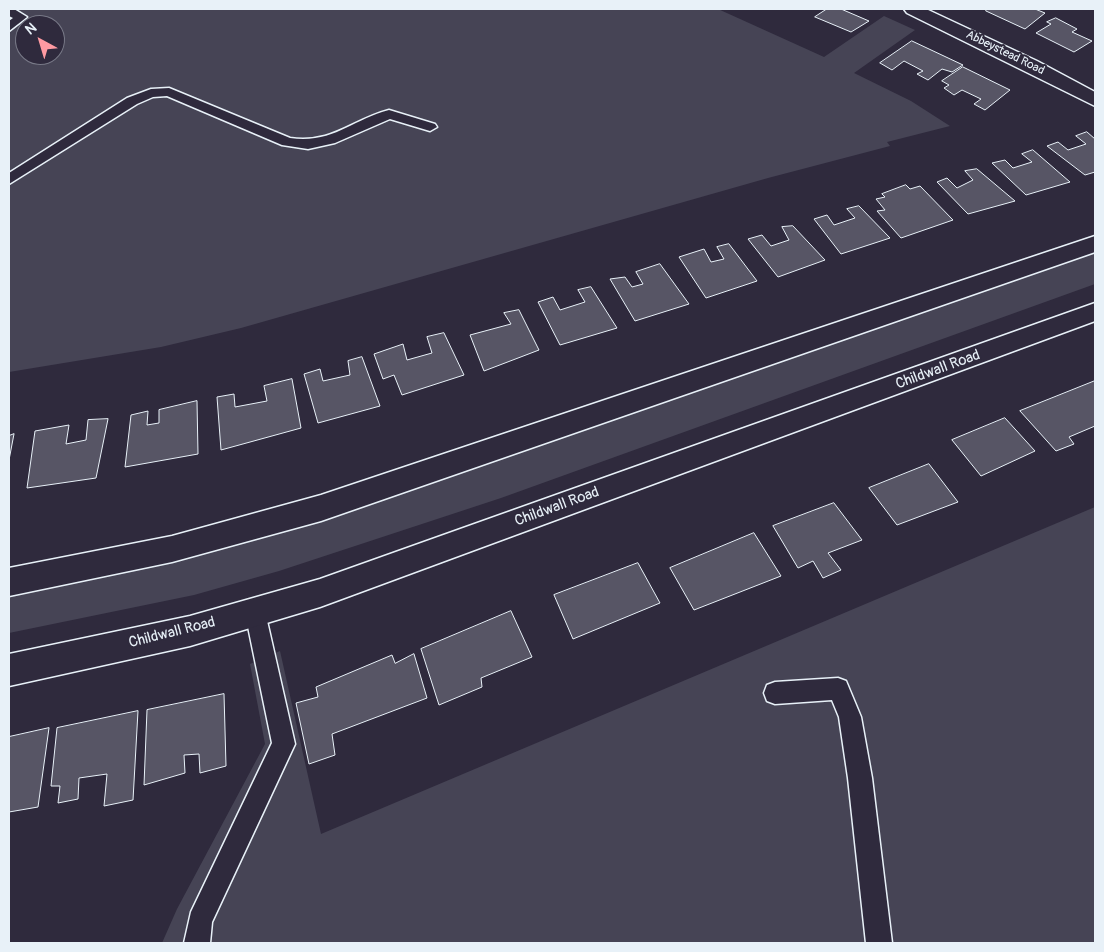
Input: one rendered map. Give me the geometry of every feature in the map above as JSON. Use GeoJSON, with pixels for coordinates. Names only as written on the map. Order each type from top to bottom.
{"type":"FeatureCollection","features":[{"type":"Feature","properties":{"kind":"main road","name":"Abbeystead Road"},"geometry":{"type":"LineString","coordinates":[[913,9],[1030,65],[1095,100]]}},
{"type":"Feature","properties":{"kind":"main road"},"geometry":{"type":"LineString","coordinates":[[9,582],[172,549],[320,508],[1095,244]]}},
{"type":"Feature","properties":{"kind":"main road","name":"Childwall Road"},"geometry":{"type":"LineString","coordinates":[[9,670],[190,631],[320,593],[1095,312]]}},
{"type":"Feature","properties":{"kind":"lane"},"geometry":{"type":"LineString","coordinates":[[9,11],[21,17],[9,27]]}},
{"type":"Feature","properties":{"kind":"lane"},"geometry":{"type":"LineString","coordinates":[[9,180],[132,101],[151,93],[169,92],[287,142],[308,145],[330,140],[389,114],[430,127]]}},
{"type":"Feature","properties":{"kind":"lane"},"geometry":{"type":"LineString","coordinates":[[197,943],[200,921],[284,744],[255,612]]}},
{"type":"Feature","properties":{"kind":"lane"},"geometry":{"type":"LineString","coordinates":[[775,693],[838,689],[850,717],[864,808],[880,943]]}},
{"type":"Feature","properties":{"kind":"shaded area"},"geometry":{"type":"Polygon","coordinates":[[[9,9],[718,9],[824,57],[884,16],[915,30],[854,73],[911,101],[950,126],[887,142],[890,146],[768,178],[241,328],[161,347],[9,372],[9,9]]]}},
{"type":"Feature","properties":{"kind":"shaded area"},"geometry":{"type":"Polygon","coordinates":[[[1095,250],[1095,284],[501,498],[279,571],[194,595],[9,633],[9,592],[42,586],[1095,250]]]}},
{"type":"Feature","properties":{"kind":"shaded area"},"geometry":{"type":"Polygon","coordinates":[[[1095,507],[1095,943],[162,943],[177,909],[265,744],[250,664],[280,651],[321,834],[1095,507]]]}},
{"type":"Feature","properties":{"kind":"building"},"geometry":{"type":"Polygon","coordinates":[[[827,9],[841,9],[869,21],[851,32],[815,17],[827,9]]]}},
{"type":"Feature","properties":{"kind":"building"},"geometry":{"type":"Polygon","coordinates":[[[987,9],[1035,9],[1045,13],[1025,29],[986,11],[987,9]]]}},
{"type":"Feature","properties":{"kind":"building"},"geometry":{"type":"Polygon","coordinates":[[[1056,18],[1077,29],[1072,32],[1092,41],[1074,52],[1036,33],[1051,24],[1047,22],[1056,18]]]}},
{"type":"Feature","properties":{"kind":"building"},"geometry":{"type":"Polygon","coordinates":[[[912,41],[963,65],[952,72],[942,69],[928,80],[917,74],[923,71],[904,61],[892,70],[880,63],[912,41]]]}},
{"type":"Feature","properties":{"kind":"building"},"geometry":{"type":"Polygon","coordinates":[[[963,67],[1010,90],[985,110],[974,104],[981,99],[962,90],[954,95],[944,88],[949,85],[942,81],[963,67]]]}},
{"type":"Feature","properties":{"kind":"building"},"geometry":{"type":"Polygon","coordinates":[[[1087,132],[1095,139],[1095,172],[1085,175],[1047,146],[1058,142],[1068,150],[1086,144],[1076,136],[1087,132]]]}},
{"type":"Feature","properties":{"kind":"building"},"geometry":{"type":"Polygon","coordinates":[[[1033,150],[1070,182],[1026,195],[992,163],[1005,160],[1013,168],[1032,162],[1022,154],[1033,150]]]}},
{"type":"Feature","properties":{"kind":"building"},"geometry":{"type":"Polygon","coordinates":[[[977,169],[1015,201],[968,214],[937,182],[947,178],[957,188],[973,180],[965,171],[977,169]]]}},
{"type":"Feature","properties":{"kind":"building"},"geometry":{"type":"Polygon","coordinates":[[[906,185],[910,189],[920,186],[953,220],[901,238],[877,211],[885,210],[876,199],[885,197],[882,194],[906,185]]]}},
{"type":"Feature","properties":{"kind":"building"},"geometry":{"type":"Polygon","coordinates":[[[859,206],[890,238],[841,254],[814,219],[827,215],[834,225],[855,218],[847,209],[859,206]]]}},
{"type":"Feature","properties":{"kind":"building"},"geometry":{"type":"Polygon","coordinates":[[[793,226],[825,260],[778,277],[748,239],[762,235],[771,246],[789,240],[782,227],[793,226]]]}},
{"type":"Feature","properties":{"kind":"building"},"geometry":{"type":"Polygon","coordinates":[[[729,244],[757,281],[706,298],[679,257],[704,249],[711,262],[724,259],[717,247],[729,244]]]}},
{"type":"Feature","properties":{"kind":"building"},"geometry":{"type":"Polygon","coordinates":[[[660,264],[689,304],[635,321],[610,279],[625,277],[632,287],[643,284],[636,272],[660,264]]]}},
{"type":"Feature","properties":{"kind":"building"},"geometry":{"type":"Polygon","coordinates":[[[591,287],[617,328],[560,345],[538,302],[553,297],[560,310],[585,302],[578,290],[591,287]]]}},
{"type":"Feature","properties":{"kind":"building"},"geometry":{"type":"Polygon","coordinates":[[[519,310],[539,350],[484,371],[470,335],[511,324],[504,313],[519,310]]]}},
{"type":"Feature","properties":{"kind":"building"},"geometry":{"type":"Polygon","coordinates":[[[444,333],[464,375],[402,395],[394,375],[383,379],[374,354],[403,344],[407,360],[432,353],[427,337],[444,333]]]}},
{"type":"Feature","properties":{"kind":"building"},"geometry":{"type":"Polygon","coordinates":[[[362,357],[380,406],[318,423],[304,374],[320,369],[323,381],[350,375],[348,361],[362,357]]]}},
{"type":"Feature","properties":{"kind":"building"},"geometry":{"type":"Polygon","coordinates":[[[292,379],[301,428],[221,450],[217,397],[234,394],[235,407],[267,401],[264,386],[292,379]]]}},
{"type":"Feature","properties":{"kind":"building"},"geometry":{"type":"Polygon","coordinates":[[[1095,381],[1095,426],[1069,437],[1074,444],[1056,451],[1020,411],[1095,381]]]}},
{"type":"Feature","properties":{"kind":"building"},"geometry":{"type":"Polygon","coordinates":[[[197,401],[198,454],[125,467],[131,415],[148,411],[147,425],[159,423],[159,410],[197,401]]]}},
{"type":"Feature","properties":{"kind":"building"},"geometry":{"type":"Polygon","coordinates":[[[1005,418],[1035,451],[981,476],[952,440],[1005,418]]]}},
{"type":"Feature","properties":{"kind":"building"},"geometry":{"type":"Polygon","coordinates":[[[108,419],[96,478],[27,488],[35,431],[69,425],[66,444],[86,440],[88,420],[108,419]]]}},
{"type":"Feature","properties":{"kind":"building"},"geometry":{"type":"Polygon","coordinates":[[[14,434],[9,460],[9,436],[14,434]]]}},
{"type":"Feature","properties":{"kind":"building"},"geometry":{"type":"Polygon","coordinates":[[[929,464],[958,502],[897,525],[869,488],[929,464]]]}},
{"type":"Feature","properties":{"kind":"building"},"geometry":{"type":"Polygon","coordinates":[[[834,503],[862,540],[828,553],[841,570],[823,578],[813,561],[798,568],[773,526],[834,503]]]}},
{"type":"Feature","properties":{"kind":"building"},"geometry":{"type":"Polygon","coordinates":[[[754,533],[781,576],[694,610],[670,568],[754,533]]]}},
{"type":"Feature","properties":{"kind":"building"},"geometry":{"type":"Polygon","coordinates":[[[638,563],[660,603],[573,639],[554,595],[638,563]]]}},
{"type":"Feature","properties":{"kind":"building"},"geometry":{"type":"Polygon","coordinates":[[[511,611],[532,657],[481,678],[482,687],[439,705],[421,649],[511,611]]]}},
{"type":"Feature","properties":{"kind":"building"},"geometry":{"type":"Polygon","coordinates":[[[414,654],[427,698],[332,734],[335,755],[309,764],[296,703],[318,697],[316,687],[392,655],[395,663],[414,654]]]}},
{"type":"Feature","properties":{"kind":"building"},"geometry":{"type":"Polygon","coordinates":[[[224,694],[226,766],[200,773],[199,754],[184,755],[185,773],[144,785],[147,710],[224,694]]]}},
{"type":"Feature","properties":{"kind":"building"},"geometry":{"type":"Polygon","coordinates":[[[138,711],[133,800],[104,806],[107,774],[79,778],[78,799],[58,803],[60,786],[51,786],[57,728],[138,711]]]}},
{"type":"Feature","properties":{"kind":"building"},"geometry":{"type":"Polygon","coordinates":[[[49,728],[38,807],[9,812],[9,737],[49,728]]]}}]}
